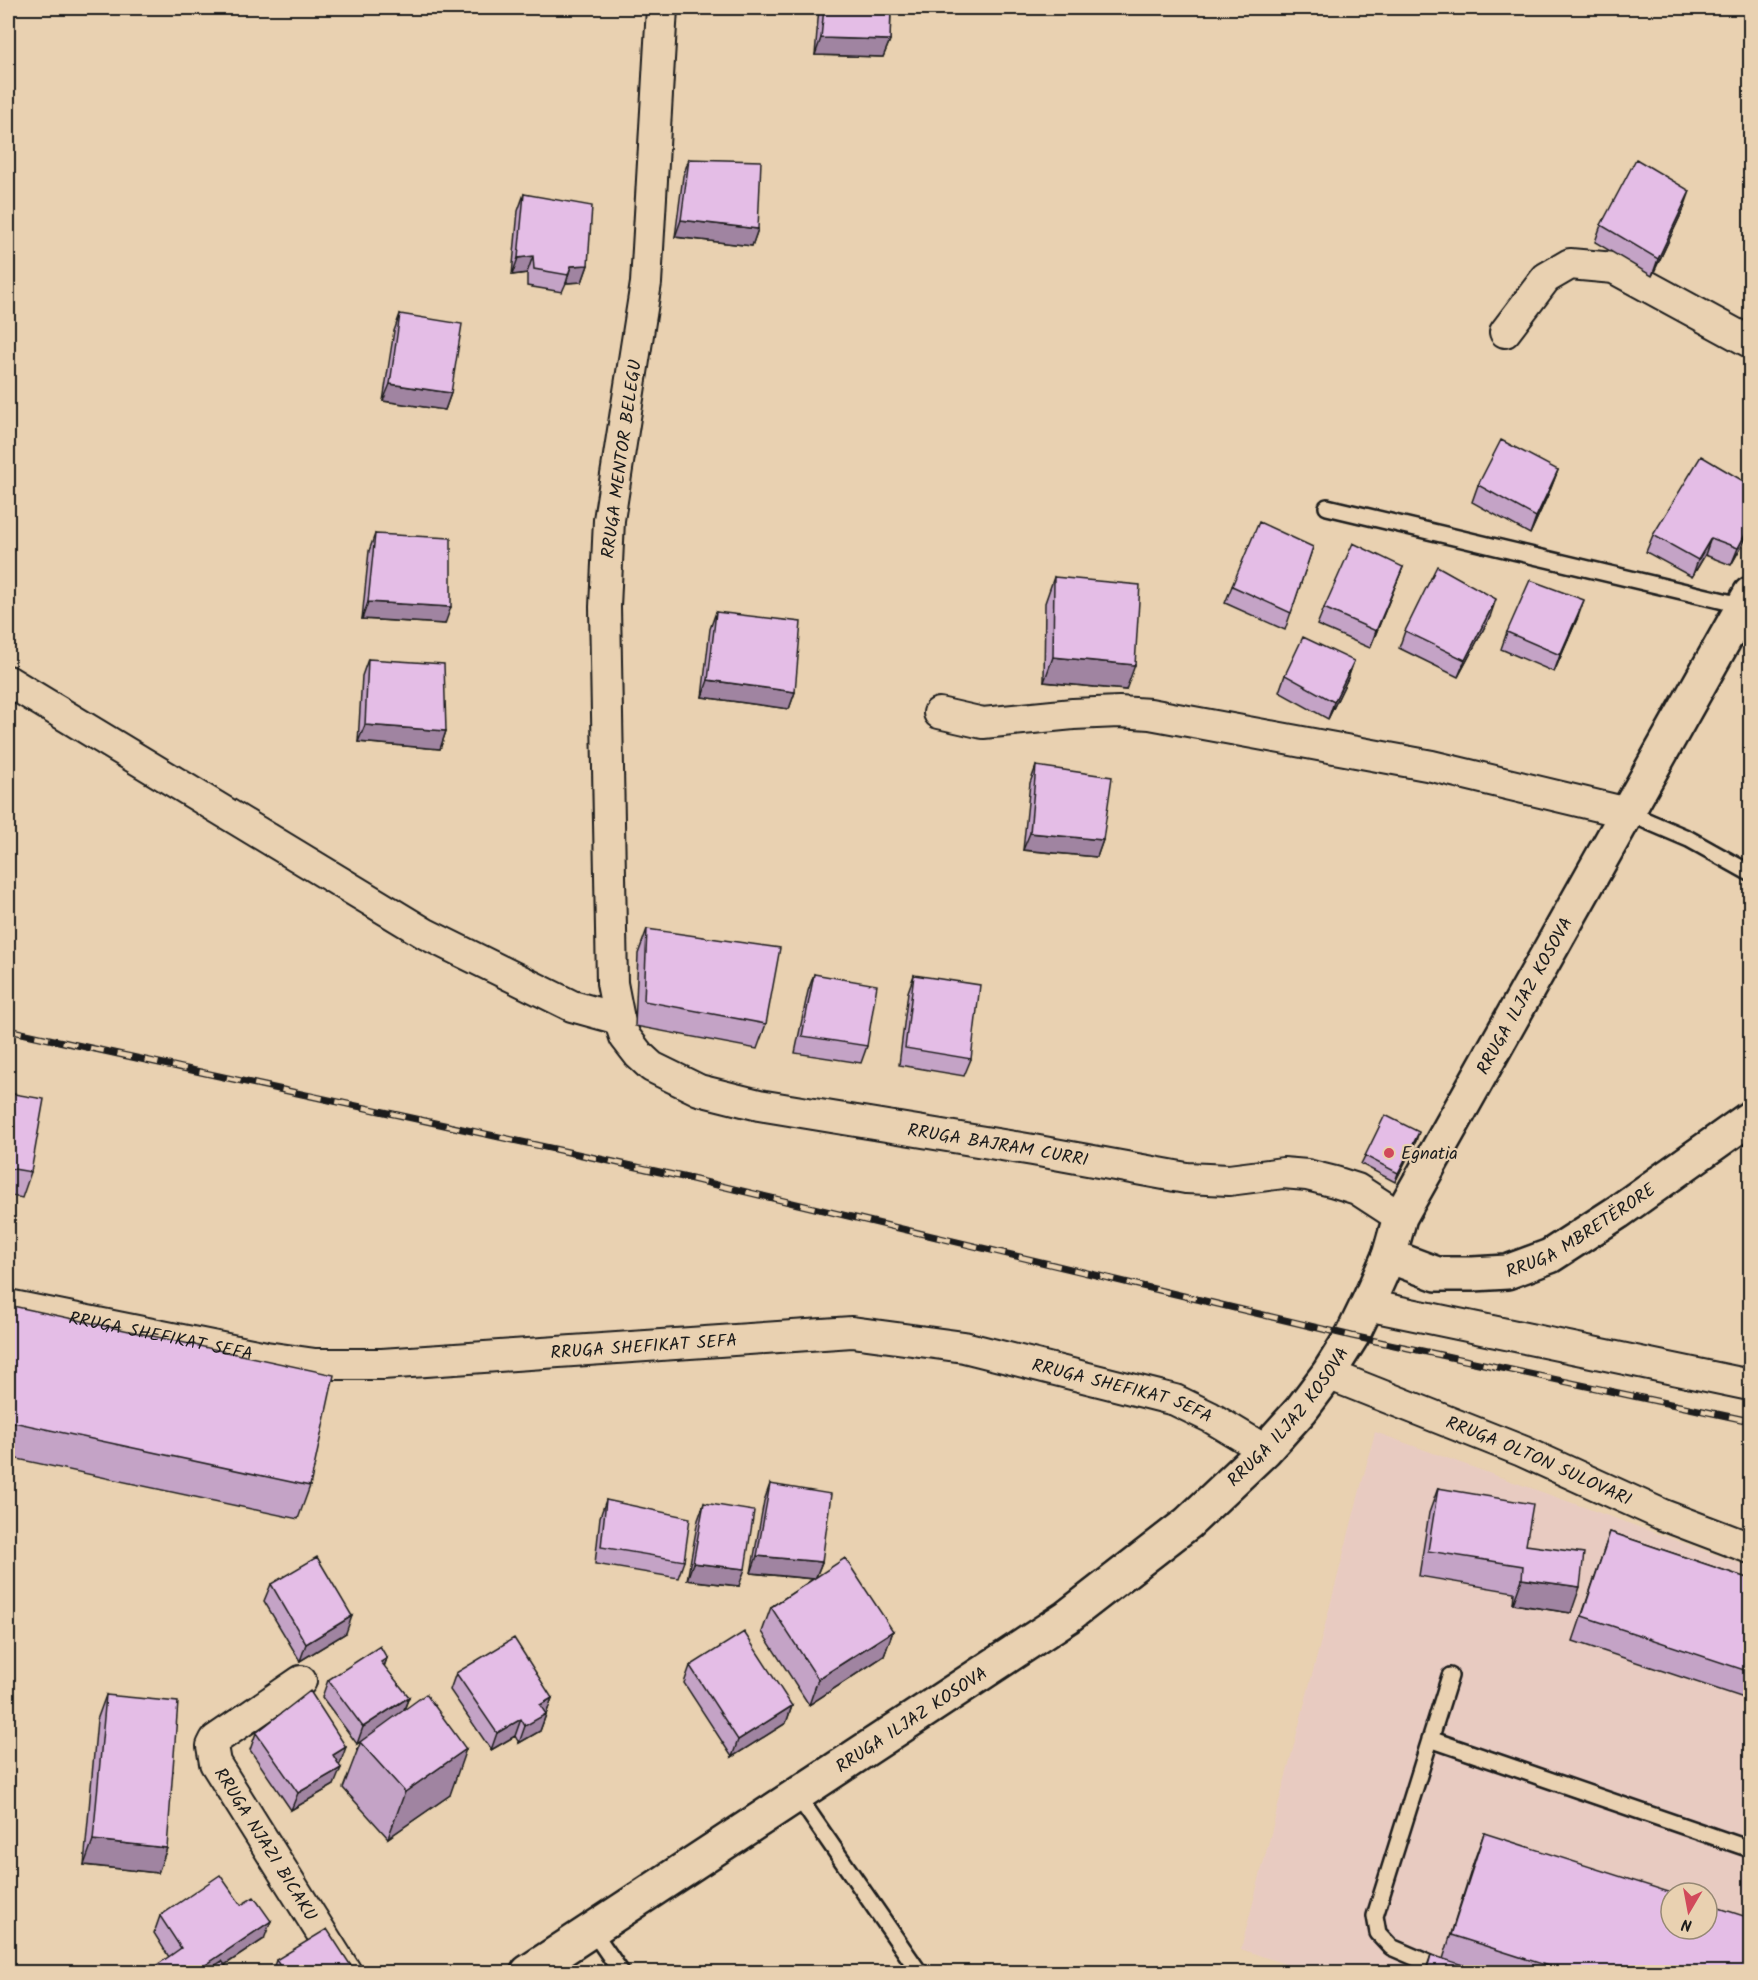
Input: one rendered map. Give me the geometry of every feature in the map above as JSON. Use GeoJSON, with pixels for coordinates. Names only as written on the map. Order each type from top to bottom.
{"type":"FeatureCollection","features":[{"type":"Feature","properties":{"kind":"street","name":"RRUGA MENTOR BELEGU"},"geometry":{"type":"LineString","coordinates":[[619,1019],[612,983],[606,564],[609,520],[646,283],[662,8]]}},
{"type":"Feature","properties":{"kind":"street"},"geometry":{"type":"LineString","coordinates":[[1505,332],[1546,278],[1570,264],[1614,268],[1750,342]]}},
{"type":"Feature","properties":{"kind":"street","name":"RRUGA ILJAZ KOSOVA"},"geometry":{"type":"LineString","coordinates":[[528,1972],[1067,1617],[1188,1523],[1265,1450],[1301,1410],[1328,1374],[1352,1335],[1389,1256],[1400,1217],[1748,603]]}},
{"type":"Feature","properties":{"kind":"street"},"geometry":{"type":"LineString","coordinates":[[8,681],[426,934],[572,1006],[619,1019]]}},
{"type":"Feature","properties":{"kind":"street"},"geometry":{"type":"LineString","coordinates":[[939,713],[983,723],[1073,714],[1119,712],[1150,714],[1432,766],[1628,813]]}},
{"type":"Feature","properties":{"kind":"street","name":"RRUGA BAJRAM CURRI"},"geometry":{"type":"LineString","coordinates":[[619,1019],[625,1037],[652,1067],[699,1090],[729,1098],[1186,1178],[1219,1181],[1283,1173],[1307,1175],[1357,1189],[1400,1217]]}},
{"type":"Feature","properties":{"kind":"street","name":"RRUGA MBRETËRORE"},"geometry":{"type":"LineString","coordinates":[[1389,1256],[1437,1274],[1507,1272],[1550,1256],[1618,1212],[1750,1118]]}},
{"type":"Feature","properties":{"kind":"street","name":"RRUGA SHEFIKAT SEFA"},"geometry":{"type":"LineString","coordinates":[[8,1305],[267,1357],[315,1364],[382,1364],[852,1332],[964,1347],[1175,1400],[1210,1417],[1265,1450]]}},
{"type":"Feature","properties":{"kind":"street"},"geometry":{"type":"LineString","coordinates":[[1367,1305],[1750,1385]]}},
{"type":"Feature","properties":{"kind":"street","name":"RRUGA OLTON SULOVARI"},"geometry":{"type":"LineString","coordinates":[[1328,1374],[1522,1450],[1663,1515],[1750,1548]]}},
{"type":"Feature","properties":{"kind":"street","name":"RRUGA NJAZI BICAKU"},"geometry":{"type":"LineString","coordinates":[[301,1681],[215,1740],[213,1753],[215,1763],[346,1972]]}},
{"type":"Feature","properties":{"kind":"lane"},"geometry":{"type":"LineString","coordinates":[[1327,507],[1748,603]]}},
{"type":"Feature","properties":{"kind":"lane"},"geometry":{"type":"LineString","coordinates":[[1628,813],[1689,839],[1750,873]]}},
{"type":"Feature","properties":{"kind":"lane"},"geometry":{"type":"LineString","coordinates":[[1449,1972],[1391,1947],[1377,1933],[1375,1917],[1450,1676]]}},
{"type":"Feature","properties":{"kind":"lane"},"geometry":{"type":"LineString","coordinates":[[1430,1739],[1750,1849]]}},
{"type":"Feature","properties":{"kind":"lane"},"geometry":{"type":"LineString","coordinates":[[797,1795],[920,1972]]}},
{"type":"Feature","properties":{"kind":"lane"},"geometry":{"type":"LineString","coordinates":[[592,1930],[621,1972]]}},
{"type":"Feature","properties":{"kind":"shaded area"},"geometry":{"type":"Polygon","coordinates":[[[1375,1432],[1750,1567],[1750,1972],[1308,1972],[1241,1949],[1375,1432]]]}},
{"type":"Feature","properties":{"kind":"building"},"geometry":{"type":"Polygon","coordinates":[[[824,8],[891,8],[890,40],[821,38],[824,8]]]}},
{"type":"Feature","properties":{"kind":"building"},"geometry":{"type":"Polygon","coordinates":[[[689,159],[761,161],[758,229],[681,220],[689,159]]]}},
{"type":"Feature","properties":{"kind":"building"},"geometry":{"type":"Polygon","coordinates":[[[1636,159],[1690,191],[1658,259],[1601,225],[1636,159]]]}},
{"type":"Feature","properties":{"kind":"building"},"geometry":{"type":"Polygon","coordinates":[[[524,194],[592,206],[588,265],[571,266],[568,275],[534,269],[533,256],[518,258],[524,194]]]}},
{"type":"Feature","properties":{"kind":"building"},"geometry":{"type":"Polygon","coordinates":[[[400,314],[462,324],[451,393],[390,384],[400,314]]]}},
{"type":"Feature","properties":{"kind":"building"},"geometry":{"type":"Polygon","coordinates":[[[1501,440],[1558,470],[1536,517],[1478,485],[1501,440]]]}},
{"type":"Feature","properties":{"kind":"building"},"geometry":{"type":"Polygon","coordinates":[[[1701,456],[1750,485],[1750,525],[1738,548],[1711,538],[1698,560],[1653,535],[1701,456]]]}},
{"type":"Feature","properties":{"kind":"building"},"geometry":{"type":"Polygon","coordinates":[[[1259,522],[1313,547],[1291,613],[1232,586],[1259,522]]]}},
{"type":"Feature","properties":{"kind":"building"},"geometry":{"type":"Polygon","coordinates":[[[375,534],[451,538],[451,607],[368,602],[375,534]]]}},
{"type":"Feature","properties":{"kind":"building"},"geometry":{"type":"Polygon","coordinates":[[[1353,543],[1403,567],[1376,631],[1324,608],[1353,543]]]}},
{"type":"Feature","properties":{"kind":"building"},"geometry":{"type":"Polygon","coordinates":[[[1437,566],[1496,599],[1465,660],[1405,631],[1437,566]]]}},
{"type":"Feature","properties":{"kind":"building"},"geometry":{"type":"Polygon","coordinates":[[[1054,577],[1140,585],[1135,665],[1053,657],[1054,577]]]}},
{"type":"Feature","properties":{"kind":"building"},"geometry":{"type":"Polygon","coordinates":[[[1530,580],[1584,600],[1560,655],[1507,632],[1530,580]]]}},
{"type":"Feature","properties":{"kind":"building"},"geometry":{"type":"Polygon","coordinates":[[[716,612],[801,622],[795,692],[708,680],[716,612]]]}},
{"type":"Feature","properties":{"kind":"building"},"geometry":{"type":"Polygon","coordinates":[[[1303,637],[1354,661],[1334,702],[1285,675],[1303,637]]]}},
{"type":"Feature","properties":{"kind":"building"},"geometry":{"type":"Polygon","coordinates":[[[368,659],[444,664],[446,731],[365,725],[368,659]]]}},
{"type":"Feature","properties":{"kind":"building"},"geometry":{"type":"Polygon","coordinates":[[[1036,766],[1112,777],[1103,840],[1030,833],[1036,766]]]}},
{"type":"Feature","properties":{"kind":"building"},"geometry":{"type":"Polygon","coordinates":[[[647,929],[780,948],[766,1024],[644,1001],[647,929]]]}},
{"type":"Feature","properties":{"kind":"building"},"geometry":{"type":"Polygon","coordinates":[[[814,974],[877,985],[867,1046],[802,1036],[814,974]]]}},
{"type":"Feature","properties":{"kind":"building"},"geometry":{"type":"Polygon","coordinates":[[[914,975],[980,985],[971,1059],[905,1048],[914,975]]]}},
{"type":"Feature","properties":{"kind":"building"},"geometry":{"type":"Polygon","coordinates":[[[8,1093],[44,1099],[31,1172],[8,1168],[8,1093]]]}},
{"type":"Feature","properties":{"kind":"building","name":"Egnatia"},"geometry":{"type":"Polygon","coordinates":[[[1385,1115],[1419,1132],[1398,1173],[1365,1156],[1385,1115]]]}},
{"type":"Feature","properties":{"kind":"building"},"geometry":{"type":"Polygon","coordinates":[[[8,1305],[334,1375],[310,1486],[8,1421],[8,1305]]]}},
{"type":"Feature","properties":{"kind":"building"},"geometry":{"type":"Polygon","coordinates":[[[770,1484],[831,1494],[822,1562],[757,1556],[770,1484]]]}},
{"type":"Feature","properties":{"kind":"building"},"geometry":{"type":"Polygon","coordinates":[[[1438,1488],[1533,1504],[1526,1545],[1584,1553],[1580,1587],[1522,1579],[1523,1566],[1428,1551],[1438,1488]]]}},
{"type":"Feature","properties":{"kind":"building"},"geometry":{"type":"Polygon","coordinates":[[[606,1500],[690,1518],[684,1561],[601,1547],[606,1500]]]}},
{"type":"Feature","properties":{"kind":"building"},"geometry":{"type":"Polygon","coordinates":[[[704,1503],[754,1511],[745,1569],[693,1563],[704,1503]]]}},
{"type":"Feature","properties":{"kind":"building"},"geometry":{"type":"Polygon","coordinates":[[[1610,1532],[1750,1579],[1750,1672],[1582,1616],[1610,1532]]]}},
{"type":"Feature","properties":{"kind":"building"},"geometry":{"type":"Polygon","coordinates":[[[317,1557],[352,1616],[306,1644],[271,1584],[317,1557]]]}},
{"type":"Feature","properties":{"kind":"building"},"geometry":{"type":"Polygon","coordinates":[[[845,1558],[893,1631],[818,1679],[771,1607],[845,1558]]]}},
{"type":"Feature","properties":{"kind":"building"},"geometry":{"type":"Polygon","coordinates":[[[744,1632],[792,1706],[738,1740],[690,1666],[744,1632]]]}},
{"type":"Feature","properties":{"kind":"building"},"geometry":{"type":"Polygon","coordinates":[[[514,1638],[552,1698],[540,1705],[546,1714],[525,1726],[521,1719],[497,1733],[456,1673],[514,1638]]]}},
{"type":"Feature","properties":{"kind":"building"},"geometry":{"type":"Polygon","coordinates":[[[380,1646],[387,1658],[381,1662],[409,1697],[363,1727],[328,1680],[380,1646]]]}},
{"type":"Feature","properties":{"kind":"building"},"geometry":{"type":"Polygon","coordinates":[[[310,1691],[346,1747],[333,1755],[341,1768],[298,1793],[256,1733],[310,1691]]]}},
{"type":"Feature","properties":{"kind":"building"},"geometry":{"type":"Polygon","coordinates":[[[426,1694],[466,1749],[405,1792],[360,1742],[426,1694]]]}},
{"type":"Feature","properties":{"kind":"building"},"geometry":{"type":"Polygon","coordinates":[[[106,1695],[178,1702],[167,1848],[93,1840],[106,1695]]]}},
{"type":"Feature","properties":{"kind":"building"},"geometry":{"type":"Polygon","coordinates":[[[1484,1833],[1659,1889],[1659,1941],[1719,1941],[1719,1908],[1750,1918],[1750,1972],[1567,1972],[1451,1935],[1484,1833]]]}},
{"type":"Feature","properties":{"kind":"building"},"geometry":{"type":"Polygon","coordinates":[[[220,1875],[241,1905],[254,1897],[271,1921],[195,1972],[152,1972],[150,1970],[181,1948],[160,1916],[220,1875]]]}},
{"type":"Feature","properties":{"kind":"building"},"geometry":{"type":"Polygon","coordinates":[[[327,1929],[355,1972],[284,1972],[276,1960],[327,1929]]]}},
{"type":"Feature","properties":{"kind":"building"},"geometry":{"type":"Polygon","coordinates":[[[1431,1955],[1485,1972],[1426,1972],[1431,1955]]]}},
{"type":"Feature","properties":{"kind":"building"},"geometry":{"type":"Polygon","coordinates":[[[222,1961],[230,1972],[205,1972],[222,1961]]]}},
{"type":"Feature","properties":{"kind":"railway"},"geometry":{"type":"LineString","coordinates":[[8,1030],[692,1179],[1352,1336],[1750,1421]]}},
{"type":"Feature","properties":{"kind":"place","name":"Egnatia"},"geometry":{"type":"Point","coordinates":[1389,1153]}}]}
